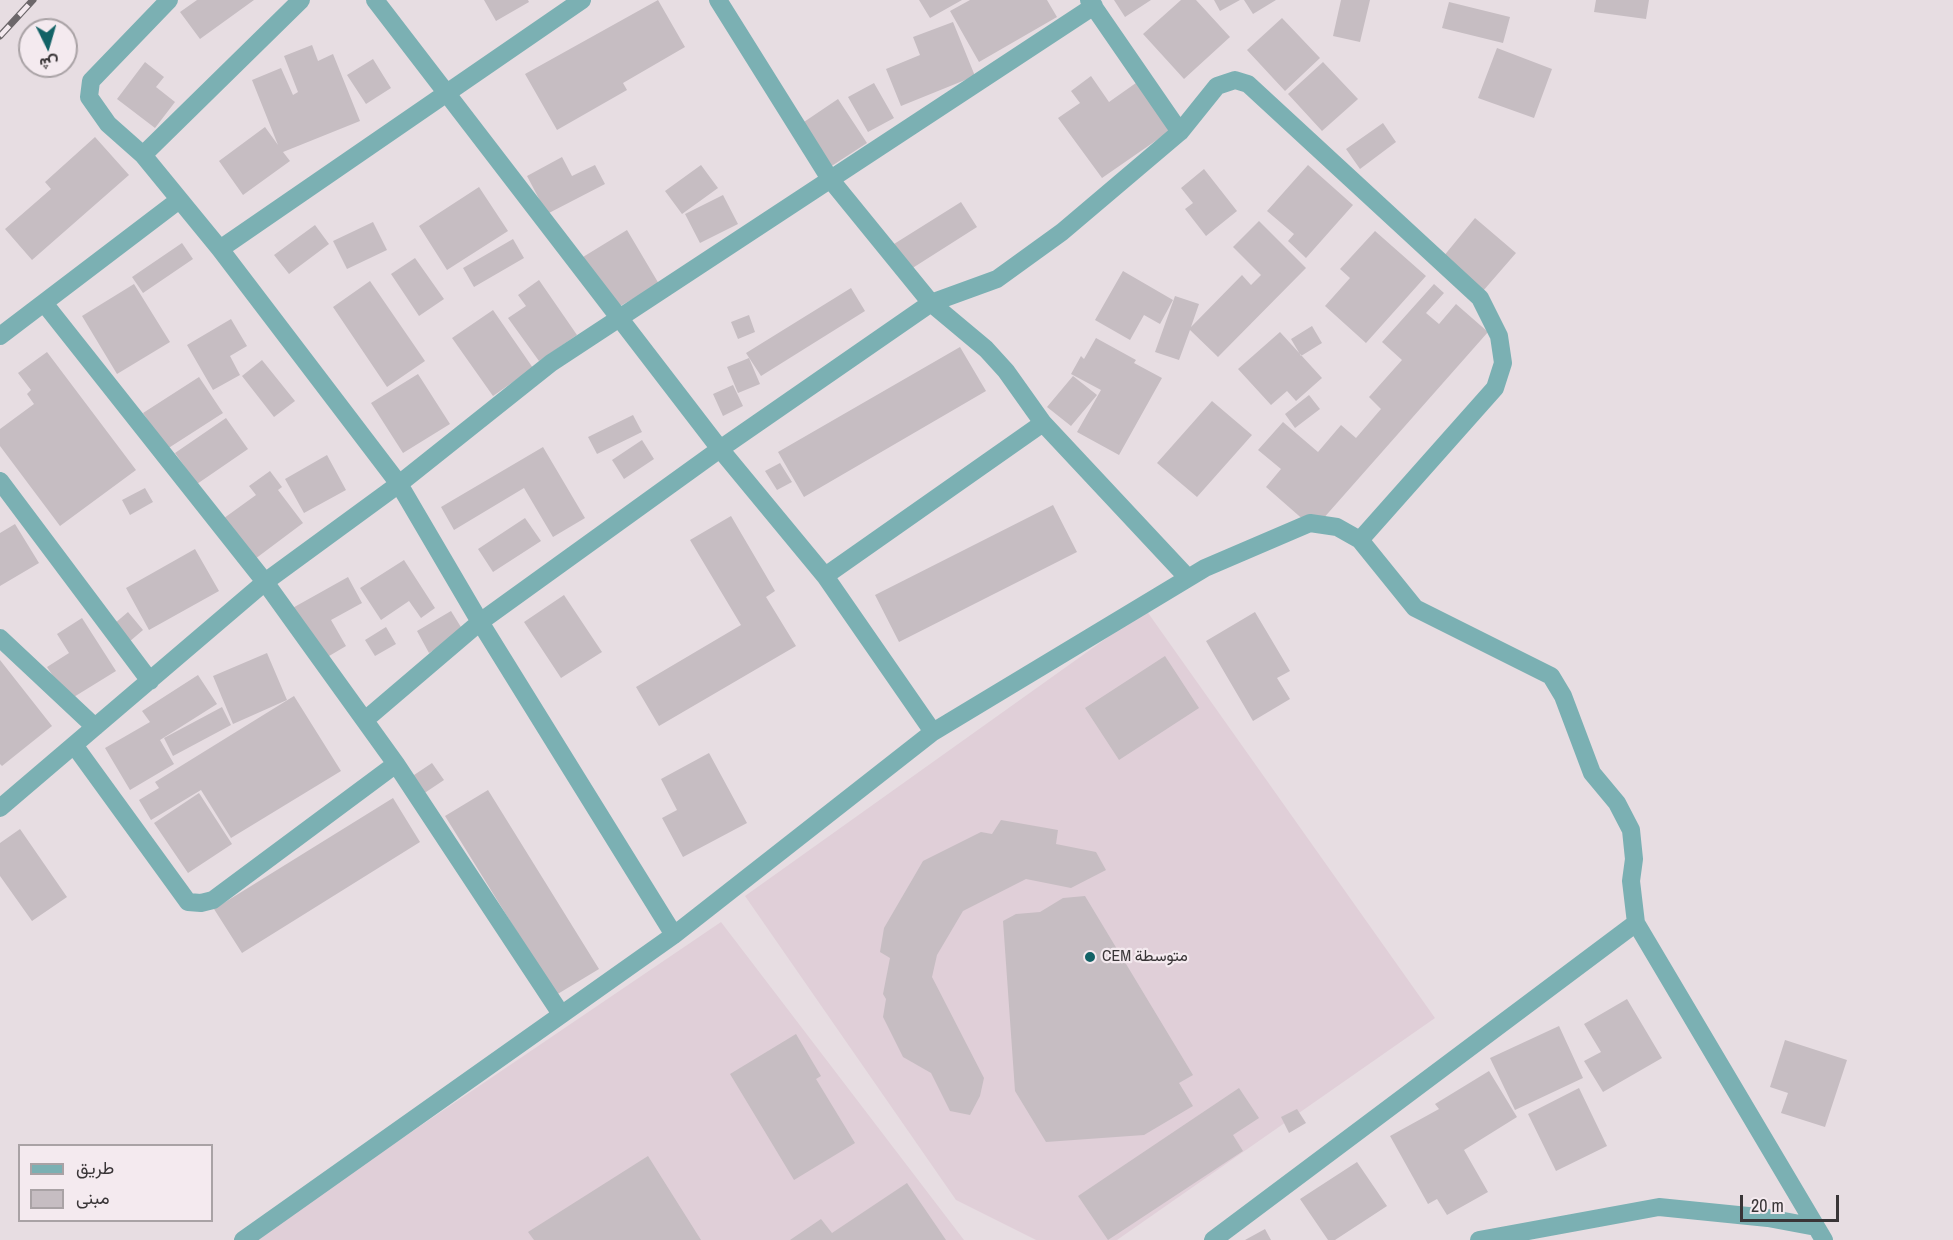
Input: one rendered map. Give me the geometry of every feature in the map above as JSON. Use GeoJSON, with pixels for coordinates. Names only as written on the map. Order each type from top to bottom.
{"type":"FeatureCollection","features":[{"type":"Feature","properties":{"kind":"street"},"geometry":{"type":"LineString","coordinates":[[169,0],[91,81],[88,97],[108,124],[143,155],[220,249],[399,484],[480,622],[674,935]]}},
{"type":"Feature","properties":{"kind":"street"},"geometry":{"type":"LineString","coordinates":[[143,155],[302,0]]}},
{"type":"Feature","properties":{"kind":"street"},"geometry":{"type":"LineString","coordinates":[[375,0],[720,449],[825,576],[933,732]]}},
{"type":"Feature","properties":{"kind":"street"},"geometry":{"type":"LineString","coordinates":[[220,249],[582,0]]}},
{"type":"Feature","properties":{"kind":"street"},"geometry":{"type":"LineString","coordinates":[[718,0],[830,179],[931,303],[999,364],[1043,423],[1188,578]]}},
{"type":"Feature","properties":{"kind":"street"},"geometry":{"type":"LineString","coordinates":[[0,808],[265,582],[399,484],[551,363],[1092,3],[1180,132]]}},
{"type":"Feature","properties":{"kind":"street"},"geometry":{"type":"LineString","coordinates":[[365,720],[480,622],[720,449],[931,303],[998,279],[1062,232],[1180,132],[1216,86],[1235,80],[1248,84],[1480,298],[1499,336],[1503,363],[1495,388],[1360,540]]}},
{"type":"Feature","properties":{"kind":"street"},"geometry":{"type":"LineString","coordinates":[[0,336],[179,200]]}},
{"type":"Feature","properties":{"kind":"street"},"geometry":{"type":"LineString","coordinates":[[44,303],[265,582],[396,764],[561,1014]]}},
{"type":"Feature","properties":{"kind":"street"},"geometry":{"type":"LineString","coordinates":[[825,576],[1043,423]]}},
{"type":"Feature","properties":{"kind":"street"},"geometry":{"type":"LineString","coordinates":[[0,481],[150,681]]}},
{"type":"Feature","properties":{"kind":"street"},"geometry":{"type":"LineString","coordinates":[[243,1240],[674,935],[933,732],[1205,568],[1310,524],[1337,527],[1360,540],[1415,608],[1551,676],[1563,696],[1592,773],[1617,803],[1631,830],[1634,859],[1631,881],[1636,923],[1820,1234]]}},
{"type":"Feature","properties":{"kind":"street"},"geometry":{"type":"LineString","coordinates":[[0,638],[95,727]]}},
{"type":"Feature","properties":{"kind":"street"},"geometry":{"type":"LineString","coordinates":[[74,745],[188,902],[201,903],[213,900],[396,764]]}},
{"type":"Feature","properties":{"kind":"street"},"geometry":{"type":"LineString","coordinates":[[1213,1240],[1636,923]]}},
{"type":"Feature","properties":{"kind":"street"},"geometry":{"type":"LineString","coordinates":[[1479,1240],[1659,1207],[1768,1218],[1820,1234]]}},
{"type":"Feature","properties":{"kind":"shaded area","name":"CEM متوسطة"},"geometry":{"type":"Polygon","coordinates":[[[1146,610],[1435,1018],[1117,1240],[1036,1240],[956,1200],[745,896],[1146,610]]]}},
{"type":"Feature","properties":{"kind":"shaded area"},"geometry":{"type":"Polygon","coordinates":[[[721,922],[964,1240],[252,1240],[721,922]]]}},
{"type":"Feature","properties":{"kind":"building"},"geometry":{"type":"Polygon","coordinates":[[[197,0],[254,0],[200,39],[180,12],[197,0]]]}},
{"type":"Feature","properties":{"kind":"building"},"geometry":{"type":"Polygon","coordinates":[[[484,0],[528,0],[529,2],[496,21],[484,0]]]}},
{"type":"Feature","properties":{"kind":"building"},"geometry":{"type":"Polygon","coordinates":[[[658,0],[685,47],[623,83],[627,90],[557,130],[525,74],[658,0]]]}},
{"type":"Feature","properties":{"kind":"building"},"geometry":{"type":"Polygon","coordinates":[[[919,0],[962,0],[930,18],[919,0]]]}},
{"type":"Feature","properties":{"kind":"building"},"geometry":{"type":"Polygon","coordinates":[[[970,0],[1047,0],[1057,17],[979,62],[950,11],[970,0]]]}},
{"type":"Feature","properties":{"kind":"building"},"geometry":{"type":"Polygon","coordinates":[[[1114,0],[1151,0],[1125,17],[1114,0]]]}},
{"type":"Feature","properties":{"kind":"building"},"geometry":{"type":"Polygon","coordinates":[[[1181,0],[1196,0],[1230,37],[1184,79],[1143,34],[1181,0]]]}},
{"type":"Feature","properties":{"kind":"building"},"geometry":{"type":"Polygon","coordinates":[[[1214,0],[1240,0],[1220,11],[1214,0]]]}},
{"type":"Feature","properties":{"kind":"building"},"geometry":{"type":"Polygon","coordinates":[[[1244,0],[1276,0],[1253,14],[1244,0]]]}},
{"type":"Feature","properties":{"kind":"building"},"geometry":{"type":"Polygon","coordinates":[[[1341,0],[1370,0],[1360,42],[1333,36],[1341,0]]]}},
{"type":"Feature","properties":{"kind":"building"},"geometry":{"type":"Polygon","coordinates":[[[1596,0],[1649,0],[1646,19],[1594,12],[1596,0]]]}},
{"type":"Feature","properties":{"kind":"building"},"geometry":{"type":"Polygon","coordinates":[[[1449,2],[1510,17],[1503,43],[1442,28],[1449,2]]]}},
{"type":"Feature","properties":{"kind":"building"},"geometry":{"type":"Polygon","coordinates":[[[1282,18],[1320,58],[1285,91],[1247,50],[1282,18]]]}},
{"type":"Feature","properties":{"kind":"building"},"geometry":{"type":"Polygon","coordinates":[[[953,22],[975,76],[901,106],[886,69],[920,55],[913,37],[953,22]]]}},
{"type":"Feature","properties":{"kind":"building"},"geometry":{"type":"Polygon","coordinates":[[[312,45],[318,61],[333,54],[360,121],[283,152],[290,161],[243,195],[219,161],[265,127],[278,145],[252,80],[281,68],[293,95],[298,92],[284,56],[312,45]]]}},
{"type":"Feature","properties":{"kind":"building"},"geometry":{"type":"Polygon","coordinates":[[[1497,48],[1552,69],[1534,118],[1478,98],[1497,48]]]}},
{"type":"Feature","properties":{"kind":"building"},"geometry":{"type":"Polygon","coordinates":[[[373,59],[391,88],[366,104],[347,75],[373,59]]]}},
{"type":"Feature","properties":{"kind":"building"},"geometry":{"type":"Polygon","coordinates":[[[145,62],[164,77],[156,87],[175,102],[155,128],[117,99],[145,62]]]}},
{"type":"Feature","properties":{"kind":"building"},"geometry":{"type":"Polygon","coordinates":[[[1323,62],[1358,99],[1322,131],[1288,94],[1323,62]]]}},
{"type":"Feature","properties":{"kind":"building"},"geometry":{"type":"Polygon","coordinates":[[[1091,76],[1109,102],[1143,78],[1177,126],[1102,178],[1058,118],[1080,103],[1071,91],[1091,76]]]}},
{"type":"Feature","properties":{"kind":"building"},"geometry":{"type":"Polygon","coordinates":[[[874,83],[894,118],[868,132],[848,97],[874,83]]]}},
{"type":"Feature","properties":{"kind":"building"},"geometry":{"type":"Polygon","coordinates":[[[838,99],[867,143],[827,169],[798,126],[838,99]]]}},
{"type":"Feature","properties":{"kind":"building"},"geometry":{"type":"Polygon","coordinates":[[[1383,123],[1396,142],[1360,169],[1346,149],[1383,123]]]}},
{"type":"Feature","properties":{"kind":"building"},"geometry":{"type":"Polygon","coordinates":[[[95,137],[129,175],[32,260],[5,229],[51,189],[45,182],[95,137]]]}},
{"type":"Feature","properties":{"kind":"building"},"geometry":{"type":"Polygon","coordinates":[[[562,157],[572,176],[595,165],[605,184],[547,214],[527,176],[562,157]]]}},
{"type":"Feature","properties":{"kind":"building"},"geometry":{"type":"Polygon","coordinates":[[[701,165],[718,188],[682,214],[665,191],[701,165]]]}},
{"type":"Feature","properties":{"kind":"building"},"geometry":{"type":"Polygon","coordinates":[[[1308,165],[1353,205],[1306,258],[1288,241],[1294,234],[1267,211],[1308,165]]]}},
{"type":"Feature","properties":{"kind":"building"},"geometry":{"type":"Polygon","coordinates":[[[1204,169],[1237,211],[1206,236],[1185,209],[1193,203],[1181,188],[1204,169]]]}},
{"type":"Feature","properties":{"kind":"building"},"geometry":{"type":"Polygon","coordinates":[[[479,187],[508,231],[447,270],[419,226],[479,187]]]}},
{"type":"Feature","properties":{"kind":"building"},"geometry":{"type":"Polygon","coordinates":[[[723,195],[738,224],[700,243],[685,214],[723,195]]]}},
{"type":"Feature","properties":{"kind":"building"},"geometry":{"type":"Polygon","coordinates":[[[961,202],[977,227],[911,269],[894,244],[961,202]]]}},
{"type":"Feature","properties":{"kind":"building"},"geometry":{"type":"Polygon","coordinates":[[[1475,218],[1516,253],[1483,291],[1443,257],[1475,218]]]}},
{"type":"Feature","properties":{"kind":"building"},"geometry":{"type":"Polygon","coordinates":[[[1259,221],[1306,268],[1218,357],[1190,330],[1179,360],[1155,352],[1175,296],[1199,304],[1191,327],[1242,275],[1251,285],[1261,275],[1233,247],[1259,221]]]}},
{"type":"Feature","properties":{"kind":"building"},"geometry":{"type":"Polygon","coordinates":[[[373,222],[387,250],[347,269],[333,241],[373,222]]]}},
{"type":"Feature","properties":{"kind":"building"},"geometry":{"type":"Polygon","coordinates":[[[315,225],[329,244],[289,274],[274,255],[315,225]]]}},
{"type":"Feature","properties":{"kind":"building"},"geometry":{"type":"Polygon","coordinates":[[[627,230],[659,284],[615,309],[583,257],[627,230]]]}},
{"type":"Feature","properties":{"kind":"building"},"geometry":{"type":"Polygon","coordinates":[[[1375,231],[1426,276],[1366,343],[1325,306],[1350,278],[1340,269],[1375,231]]]}},
{"type":"Feature","properties":{"kind":"building"},"geometry":{"type":"Polygon","coordinates":[[[513,239],[524,258],[474,287],[463,268],[513,239]]]}},
{"type":"Feature","properties":{"kind":"building"},"geometry":{"type":"Polygon","coordinates":[[[182,243],[193,259],[143,293],[132,277],[182,243]]]}},
{"type":"Feature","properties":{"kind":"building"},"geometry":{"type":"Polygon","coordinates":[[[415,258],[444,299],[419,316],[391,274],[415,258]]]}},
{"type":"Feature","properties":{"kind":"building"},"geometry":{"type":"Polygon","coordinates":[[[1123,271],[1173,300],[1160,324],[1144,315],[1130,340],[1095,320],[1123,271]]]}},
{"type":"Feature","properties":{"kind":"building"},"geometry":{"type":"Polygon","coordinates":[[[539,280],[577,335],[539,361],[508,318],[526,306],[518,295],[539,280]]]}},
{"type":"Feature","properties":{"kind":"building"},"geometry":{"type":"Polygon","coordinates":[[[370,281],[425,361],[387,387],[333,307],[370,281]]]}},
{"type":"Feature","properties":{"kind":"building"},"geometry":{"type":"Polygon","coordinates":[[[134,284],[170,342],[117,374],[82,316],[134,284]]]}},
{"type":"Feature","properties":{"kind":"building"},"geometry":{"type":"Polygon","coordinates":[[[1434,284],[1444,293],[1426,313],[1439,324],[1456,304],[1488,332],[1314,529],[1266,487],[1281,469],[1258,450],[1283,422],[1318,452],[1341,425],[1356,438],[1381,409],[1369,397],[1402,360],[1382,342],[1434,284]]]}},
{"type":"Feature","properties":{"kind":"building"},"geometry":{"type":"Polygon","coordinates":[[[851,288],[865,311],[761,376],[746,353],[851,288]]]}},
{"type":"Feature","properties":{"kind":"building"},"geometry":{"type":"Polygon","coordinates":[[[493,310],[533,368],[493,396],[452,338],[493,310]]]}},
{"type":"Feature","properties":{"kind":"building"},"geometry":{"type":"Polygon","coordinates":[[[749,315],[755,332],[738,339],[731,322],[749,315]]]}},
{"type":"Feature","properties":{"kind":"building"},"geometry":{"type":"Polygon","coordinates":[[[231,319],[247,346],[230,356],[240,375],[213,390],[187,345],[231,319]]]}},
{"type":"Feature","properties":{"kind":"building"},"geometry":{"type":"Polygon","coordinates":[[[1312,326],[1322,343],[1301,356],[1291,339],[1312,326]]]}},
{"type":"Feature","properties":{"kind":"building"},"geometry":{"type":"Polygon","coordinates":[[[1280,332],[1322,378],[1296,401],[1287,391],[1271,405],[1238,369],[1280,332]]]}},
{"type":"Feature","properties":{"kind":"building"},"geometry":{"type":"Polygon","coordinates":[[[1096,338],[1136,360],[1134,363],[1162,378],[1119,455],[1077,432],[1101,390],[1071,374],[1081,356],[1084,359],[1096,338]]]}},
{"type":"Feature","properties":{"kind":"building"},"geometry":{"type":"Polygon","coordinates":[[[960,347],[986,391],[804,497],[778,452],[960,347]]]}},
{"type":"Feature","properties":{"kind":"building"},"geometry":{"type":"Polygon","coordinates":[[[47,352],[136,470],[60,526],[0,446],[0,429],[34,404],[27,394],[31,390],[18,373],[47,352]]]}},
{"type":"Feature","properties":{"kind":"building"},"geometry":{"type":"Polygon","coordinates":[[[749,358],[760,384],[738,393],[727,367],[749,358]]]}},
{"type":"Feature","properties":{"kind":"building"},"geometry":{"type":"Polygon","coordinates":[[[262,360],[295,401],[274,417],[242,376],[262,360]]]}},
{"type":"Feature","properties":{"kind":"building"},"geometry":{"type":"Polygon","coordinates":[[[418,374],[450,424],[403,453],[371,403],[418,374]]]}},
{"type":"Feature","properties":{"kind":"building"},"geometry":{"type":"Polygon","coordinates":[[[1073,376],[1097,395],[1071,426],[1047,407],[1073,376]]]}},
{"type":"Feature","properties":{"kind":"building"},"geometry":{"type":"Polygon","coordinates":[[[199,377],[223,413],[167,449],[143,413],[199,377]]]}},
{"type":"Feature","properties":{"kind":"building"},"geometry":{"type":"Polygon","coordinates":[[[733,385],[743,406],[723,416],[713,394],[733,385]]]}},
{"type":"Feature","properties":{"kind":"building"},"geometry":{"type":"Polygon","coordinates":[[[1309,395],[1320,409],[1295,428],[1285,414],[1309,395]]]}},
{"type":"Feature","properties":{"kind":"building"},"geometry":{"type":"Polygon","coordinates":[[[1212,401],[1252,435],[1197,497],[1157,463],[1212,401]]]}},
{"type":"Feature","properties":{"kind":"building"},"geometry":{"type":"Polygon","coordinates":[[[633,415],[642,432],[597,454],[588,437],[633,415]]]}},
{"type":"Feature","properties":{"kind":"building"},"geometry":{"type":"Polygon","coordinates":[[[226,418],[248,449],[197,484],[175,453],[226,418]]]}},
{"type":"Feature","properties":{"kind":"building"},"geometry":{"type":"Polygon","coordinates":[[[642,440],[654,459],[624,479],[612,460],[642,440]]]}},
{"type":"Feature","properties":{"kind":"building"},"geometry":{"type":"Polygon","coordinates":[[[543,447],[585,518],[553,537],[524,488],[454,530],[441,507],[543,447]]]}},
{"type":"Feature","properties":{"kind":"building"},"geometry":{"type":"Polygon","coordinates":[[[327,455],[346,490],[304,513],[285,479],[327,455]]]}},
{"type":"Feature","properties":{"kind":"building"},"geometry":{"type":"Polygon","coordinates":[[[780,463],[792,482],[777,490],[765,471],[780,463]]]}},
{"type":"Feature","properties":{"kind":"building"},"geometry":{"type":"Polygon","coordinates":[[[270,471],[282,487],[278,490],[303,523],[251,562],[220,521],[256,495],[249,486],[270,471]]]}},
{"type":"Feature","properties":{"kind":"building"},"geometry":{"type":"Polygon","coordinates":[[[145,488],[153,502],[130,515],[122,500],[145,488]]]}},
{"type":"Feature","properties":{"kind":"building"},"geometry":{"type":"Polygon","coordinates":[[[1053,505],[1077,552],[899,642],[875,595],[1053,505]]]}},
{"type":"Feature","properties":{"kind":"building"},"geometry":{"type":"Polygon","coordinates":[[[731,516],[775,591],[766,597],[796,646],[659,726],[636,687],[741,625],[690,540],[731,516]]]}},
{"type":"Feature","properties":{"kind":"building"},"geometry":{"type":"Polygon","coordinates":[[[525,518],[541,541],[493,572],[478,549],[525,518]]]}},
{"type":"Feature","properties":{"kind":"building"},"geometry":{"type":"Polygon","coordinates":[[[15,524],[39,563],[0,586],[0,533],[15,524]]]}},
{"type":"Feature","properties":{"kind":"building"},"geometry":{"type":"Polygon","coordinates":[[[195,549],[219,591],[149,630],[126,588],[195,549]]]}},
{"type":"Feature","properties":{"kind":"building"},"geometry":{"type":"Polygon","coordinates":[[[404,560],[435,608],[421,618],[409,601],[381,620],[360,588],[404,560]]]}},
{"type":"Feature","properties":{"kind":"building"},"geometry":{"type":"Polygon","coordinates":[[[348,577],[362,603],[331,620],[346,646],[319,662],[289,610],[348,577]]]}},
{"type":"Feature","properties":{"kind":"building"},"geometry":{"type":"Polygon","coordinates":[[[564,595],[602,652],[561,678],[524,622],[564,595]]]}},
{"type":"Feature","properties":{"kind":"building"},"geometry":{"type":"Polygon","coordinates":[[[451,611],[464,632],[429,653],[417,631],[451,611]]]}},
{"type":"Feature","properties":{"kind":"building"},"geometry":{"type":"Polygon","coordinates":[[[128,612],[143,630],[129,642],[114,624],[128,612]]]}},
{"type":"Feature","properties":{"kind":"building"},"geometry":{"type":"Polygon","coordinates":[[[1255,612],[1290,671],[1277,678],[1290,699],[1253,721],[1206,641],[1255,612]]]}},
{"type":"Feature","properties":{"kind":"building"},"geometry":{"type":"Polygon","coordinates":[[[82,618],[116,671],[69,700],[47,667],[69,653],[57,634],[82,618]]]}},
{"type":"Feature","properties":{"kind":"building"},"geometry":{"type":"Polygon","coordinates":[[[386,627],[396,644],[375,656],[365,640],[386,627]]]}},
{"type":"Feature","properties":{"kind":"building"},"geometry":{"type":"Polygon","coordinates":[[[267,653],[287,700],[233,724],[213,676],[267,653]]]}},
{"type":"Feature","properties":{"kind":"building"},"geometry":{"type":"Polygon","coordinates":[[[1165,656],[1199,708],[1119,760],[1085,708],[1165,656]]]}},
{"type":"Feature","properties":{"kind":"building"},"geometry":{"type":"Polygon","coordinates":[[[0,660],[52,726],[2,766],[0,764],[0,660]]]}},
{"type":"Feature","properties":{"kind":"building"},"geometry":{"type":"Polygon","coordinates":[[[198,675],[217,704],[160,740],[174,764],[130,790],[105,748],[150,722],[142,711],[198,675]]]}},
{"type":"Feature","properties":{"kind":"building"},"geometry":{"type":"Polygon","coordinates":[[[294,696],[341,771],[231,838],[201,790],[151,820],[139,800],[159,788],[155,782],[294,696]]]}},
{"type":"Feature","properties":{"kind":"building"},"geometry":{"type":"Polygon","coordinates":[[[222,707],[231,725],[173,756],[164,738],[222,707]]]}},
{"type":"Feature","properties":{"kind":"building"},"geometry":{"type":"Polygon","coordinates":[[[709,753],[747,823],[683,857],[662,818],[677,810],[661,779],[709,753]]]}},
{"type":"Feature","properties":{"kind":"building"},"geometry":{"type":"Polygon","coordinates":[[[432,763],[444,780],[423,794],[411,777],[432,763]]]}},
{"type":"Feature","properties":{"kind":"building"},"geometry":{"type":"Polygon","coordinates":[[[488,790],[599,969],[556,995],[445,816],[488,790]]]}},
{"type":"Feature","properties":{"kind":"building"},"geometry":{"type":"Polygon","coordinates":[[[199,793],[232,844],[188,873],[154,823],[199,793]]]}},
{"type":"Feature","properties":{"kind":"building"},"geometry":{"type":"Polygon","coordinates":[[[393,798],[420,842],[242,953],[214,909],[393,798]]]}},
{"type":"Feature","properties":{"kind":"building"},"geometry":{"type":"Polygon","coordinates":[[[1001,820],[1058,830],[1056,844],[1096,852],[1106,870],[1071,888],[1026,879],[963,911],[937,955],[932,977],[984,1078],[980,1096],[970,1115],[950,1111],[931,1073],[903,1057],[883,1017],[886,999],[883,994],[890,958],[880,952],[884,928],[923,861],[981,832],[992,834],[1001,820]]]}},
{"type":"Feature","properties":{"kind":"building"},"geometry":{"type":"Polygon","coordinates":[[[20,829],[67,897],[32,921],[0,876],[0,843],[20,829]]]}},
{"type":"Feature","properties":{"kind":"building"},"geometry":{"type":"Polygon","coordinates":[[[1085,896],[1193,1075],[1179,1083],[1193,1106],[1144,1135],[1046,1142],[1015,1091],[1003,921],[1016,914],[1040,912],[1063,898],[1085,896]]]}},
{"type":"Feature","properties":{"kind":"building"},"geometry":{"type":"Polygon","coordinates":[[[1627,999],[1662,1058],[1603,1092],[1584,1061],[1601,1052],[1584,1024],[1627,999]]]}},
{"type":"Feature","properties":{"kind":"building"},"geometry":{"type":"Polygon","coordinates":[[[1559,1026],[1583,1078],[1515,1110],[1490,1058],[1559,1026]]]}},
{"type":"Feature","properties":{"kind":"building"},"geometry":{"type":"Polygon","coordinates":[[[796,1034],[821,1076],[816,1079],[855,1143],[794,1180],[730,1074],[796,1034]]]}},
{"type":"Feature","properties":{"kind":"building"},"geometry":{"type":"Polygon","coordinates":[[[1785,1040],[1847,1060],[1825,1127],[1781,1113],[1788,1093],[1770,1087],[1785,1040]]]}},
{"type":"Feature","properties":{"kind":"building"},"geometry":{"type":"Polygon","coordinates":[[[1489,1071],[1517,1117],[1464,1150],[1488,1192],[1447,1215],[1437,1199],[1428,1204],[1390,1136],[1439,1109],[1435,1104],[1489,1071]]]}},
{"type":"Feature","properties":{"kind":"building"},"geometry":{"type":"Polygon","coordinates":[[[1239,1088],[1259,1118],[1233,1135],[1243,1151],[1108,1240],[1078,1196],[1239,1088]]]}},
{"type":"Feature","properties":{"kind":"building"},"geometry":{"type":"Polygon","coordinates":[[[1579,1088],[1607,1146],[1556,1171],[1528,1114],[1579,1088]]]}},
{"type":"Feature","properties":{"kind":"building"},"geometry":{"type":"Polygon","coordinates":[[[1297,1109],[1306,1123],[1289,1133],[1281,1117],[1297,1109]]]}},
{"type":"Feature","properties":{"kind":"building"},"geometry":{"type":"Polygon","coordinates":[[[648,1156],[701,1240],[534,1240],[528,1232],[648,1156]]]}},
{"type":"Feature","properties":{"kind":"building"},"geometry":{"type":"Polygon","coordinates":[[[1357,1162],[1387,1206],[1335,1240],[1328,1240],[1300,1199],[1357,1162]]]}},
{"type":"Feature","properties":{"kind":"building"},"geometry":{"type":"Polygon","coordinates":[[[907,1183],[946,1240],[790,1240],[821,1219],[832,1233],[907,1183]]]}},
{"type":"Feature","properties":{"kind":"building"},"geometry":{"type":"Polygon","coordinates":[[[1265,1229],[1271,1240],[1245,1240],[1265,1229]]]}},
{"type":"Feature","properties":{"kind":"railway"},"geometry":{"type":"LineString","coordinates":[[0,36],[33,0]]}},
{"type":"Feature","properties":{"kind":"place","name":"CEM متوسطة"},"geometry":{"type":"Point","coordinates":[1090,957]}}]}
